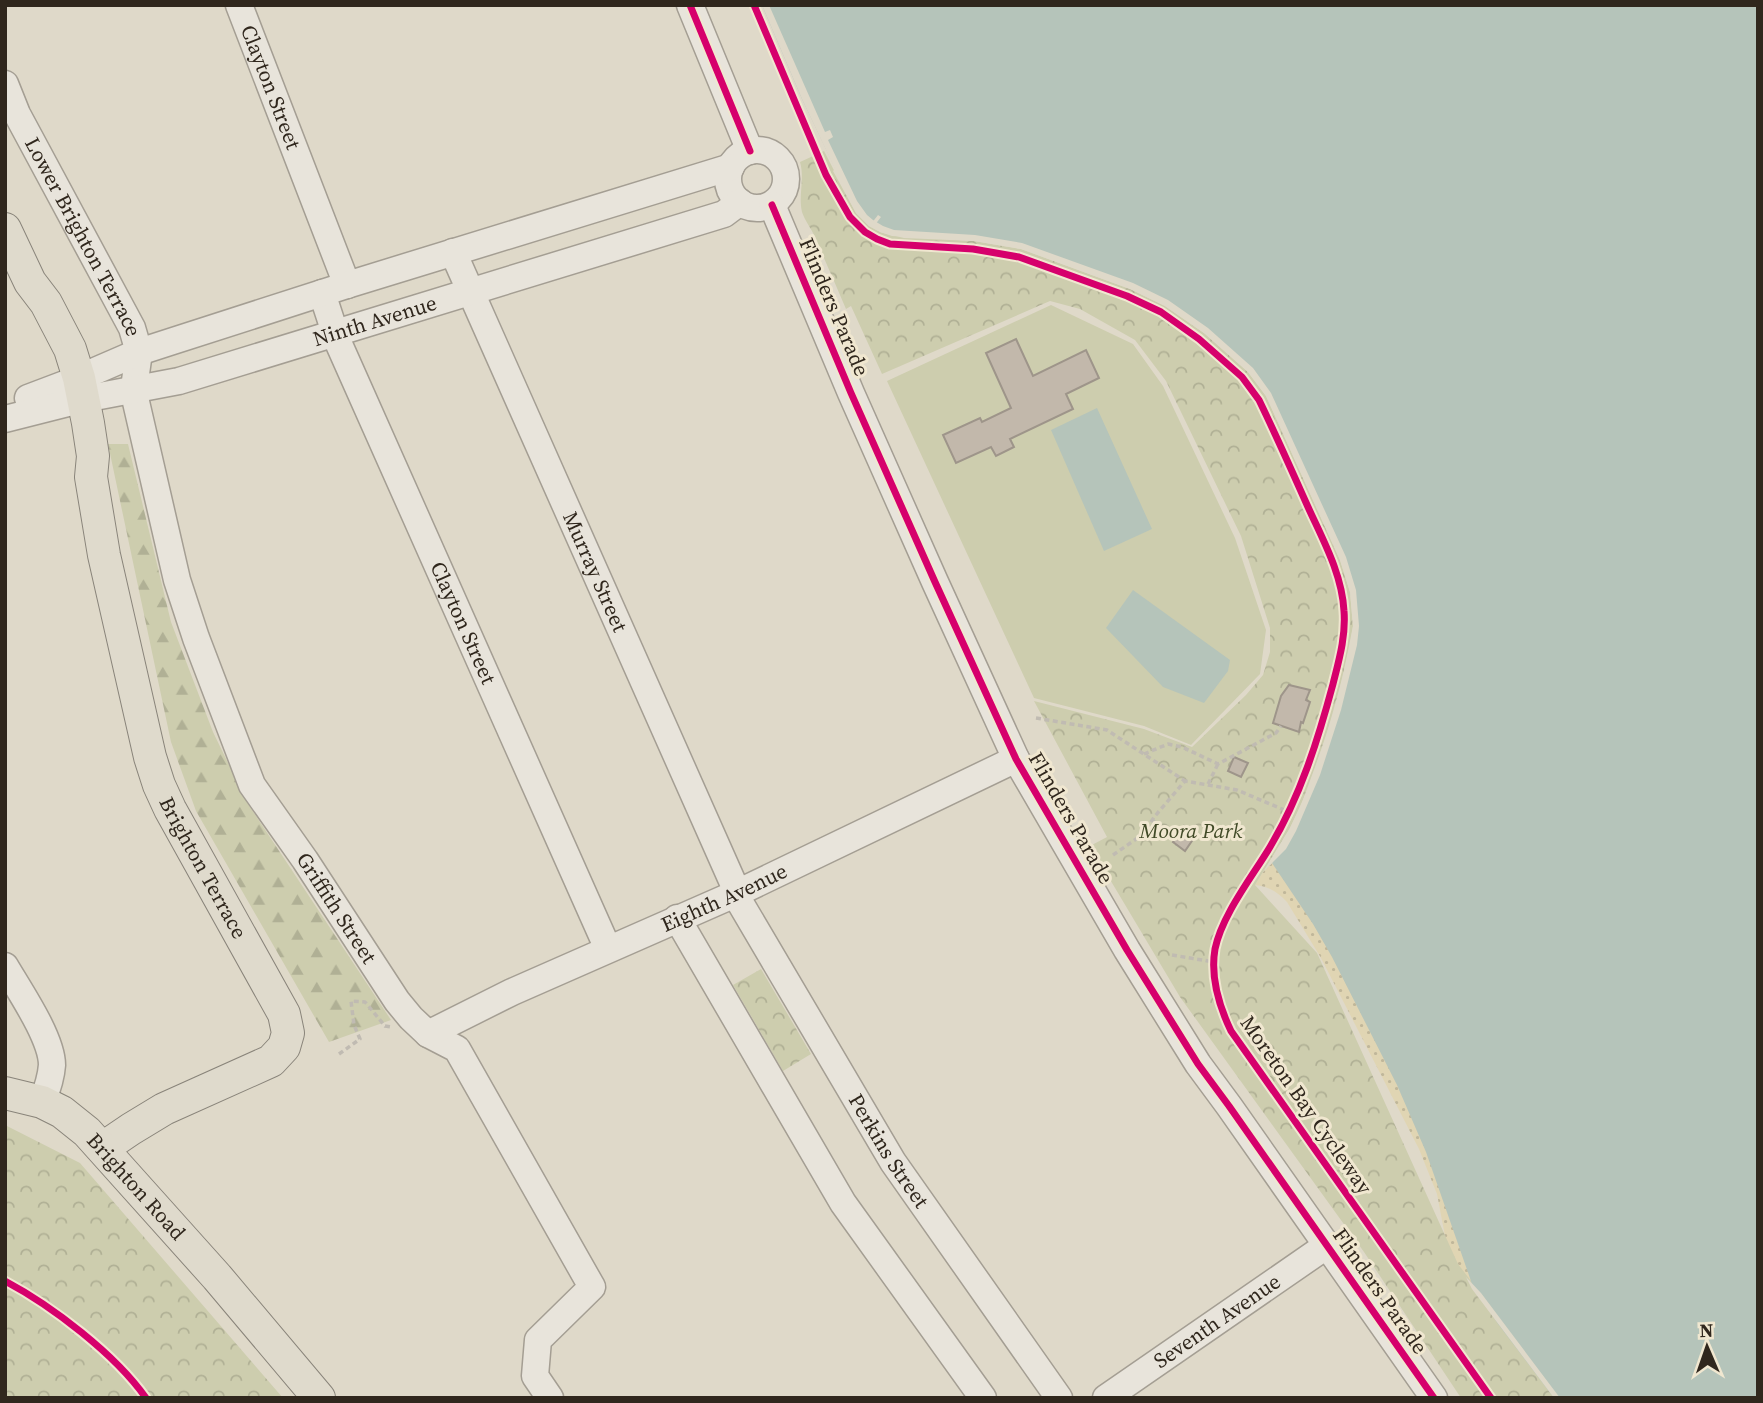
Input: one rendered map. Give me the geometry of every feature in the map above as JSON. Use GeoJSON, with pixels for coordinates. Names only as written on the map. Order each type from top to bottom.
{"type":"FeatureCollection","features":[{"type":"Feature","properties":{"kind":"main road","name":"Brighton Terrace"},"geometry":{"type":"LineString","coordinates":[[5,229],[30,282],[46,303],[70,349],[82,458],[91,477],[104,555],[150,757],[159,785],[284,1014],[288,1033],[284,1046],[271,1062],[164,1109],[103,1148]]}},
{"type":"Feature","properties":{"kind":"main road","name":"Brighton Road"},"geometry":{"type":"LineString","coordinates":[[5,1093],[42,1102],[62,1112],[87,1132],[217,1277],[319,1398]]}},
{"type":"Feature","properties":{"kind":"street","name":"Clayton Street"},"geometry":{"type":"LineString","coordinates":[[239,5],[347,285]]}},
{"type":"Feature","properties":{"kind":"street"},"geometry":{"type":"LineString","coordinates":[[690,5],[740,159]]}},
{"type":"Feature","properties":{"kind":"street","name":"Lower Brighton Terrace"},"geometry":{"type":"LineString","coordinates":[[5,84],[17,114],[132,328],[139,352]]}},
{"type":"Feature","properties":{"kind":"street"},"geometry":{"type":"LineString","coordinates":[[760,150],[777,157],[783,164],[787,182],[779,199],[764,208],[755,208],[740,202],[733,195],[728,177],[740,159],[760,150]]}},
{"type":"Feature","properties":{"kind":"street","name":"Ninth Avenue"},"geometry":{"type":"LineString","coordinates":[[5,419],[74,391],[139,352],[740,159]]}},
{"type":"Feature","properties":{"kind":"street","name":"Ninth Avenue"},"geometry":{"type":"LineString","coordinates":[[5,405],[74,391],[134,388],[179,380],[724,214],[740,202]]}},
{"type":"Feature","properties":{"kind":"street","name":"Flinders Parade"},"geometry":{"type":"LineString","coordinates":[[772,205],[856,406],[1016,759],[1198,1064],[1434,1398]]}},
{"type":"Feature","properties":{"kind":"street","name":"Murray Street"},"geometry":{"type":"LineString","coordinates":[[453,252],[734,885],[735,894]]}},
{"type":"Feature","properties":{"kind":"street","name":"Clayton Street"},"geometry":{"type":"LineString","coordinates":[[322,293],[334,333],[608,949]]}},
{"type":"Feature","properties":{"kind":"street","name":"Griffith Street"},"geometry":{"type":"LineString","coordinates":[[139,352],[134,388],[177,580],[252,785],[305,860],[397,1001],[428,1034],[457,1049],[592,1287],[538,1340],[535,1376],[550,1398]]}},
{"type":"Feature","properties":{"kind":"street","name":"Eighth Avenue"},"geometry":{"type":"LineString","coordinates":[[428,1034],[512,992],[735,894],[1016,759]]}},
{"type":"Feature","properties":{"kind":"street","name":"Perkins Street"},"geometry":{"type":"LineString","coordinates":[[735,894],[893,1162],[1059,1398]]}},
{"type":"Feature","properties":{"kind":"street"},"geometry":{"type":"LineString","coordinates":[[677,918],[843,1203],[983,1398]]}},
{"type":"Feature","properties":{"kind":"street"},"geometry":{"type":"LineString","coordinates":[[5,966],[37,1021],[52,1062],[50,1081],[42,1102]]}},
{"type":"Feature","properties":{"kind":"street","name":"Seventh Avenue"},"geometry":{"type":"LineString","coordinates":[[1107,1398],[1326,1246]]}},
{"type":"Feature","properties":{"kind":"path"},"geometry":{"type":"LineString","coordinates":[[1036,718],[1107,730],[1185,781],[1237,790],[1267,801],[1287,815],[1294,802]]}},
{"type":"Feature","properties":{"kind":"path"},"geometry":{"type":"LineString","coordinates":[[1208,785],[1218,764],[1276,733],[1281,726]]}},
{"type":"Feature","properties":{"kind":"path"},"geometry":{"type":"LineString","coordinates":[[1144,754],[1168,744],[1182,747],[1218,764]]}},
{"type":"Feature","properties":{"kind":"path"},"geometry":{"type":"LineString","coordinates":[[1113,855],[1142,835],[1185,781]]}},
{"type":"Feature","properties":{"kind":"path"},"geometry":{"type":"LineString","coordinates":[[1152,820],[1175,839]]}},
{"type":"Feature","properties":{"kind":"path"},"geometry":{"type":"LineString","coordinates":[[1172,955],[1214,965],[1215,950]]}},
{"type":"Feature","properties":{"kind":"path"},"geometry":{"type":"LineString","coordinates":[[340,1054],[360,1039],[351,1013],[351,1001],[365,1002],[380,1020]]}},
{"type":"Feature","properties":{"kind":"green space","name":"Moora Park"},"geometry":{"type":"Polygon","coordinates":[[[824,151],[856,213],[869,226],[880,232],[904,238],[974,241],[1021,249],[1130,289],[1165,306],[1204,333],[1248,372],[1266,396],[1340,560],[1350,592],[1353,626],[1335,708],[1308,789],[1290,828],[1255,885],[1317,953],[1458,1264],[1561,1398],[1461,1398],[1364,1252],[1180,997],[1090,846],[1107,837],[1034,701],[1144,729],[1192,747],[1263,675],[1270,652],[1270,628],[1241,536],[1166,381],[1135,340],[1080,309],[1050,301],[882,374],[851,306],[846,309],[802,212],[800,162],[824,151]]]}},
{"type":"Feature","properties":{"kind":"green space"},"geometry":{"type":"Polygon","coordinates":[[[1051,305],[1133,344],[1163,386],[1235,538],[1266,630],[1260,674],[1191,745],[1144,726],[1034,698],[887,381],[1051,305]]]}},
{"type":"Feature","properties":{"kind":"green space"},"geometry":{"type":"Polygon","coordinates":[[[108,444],[128,444],[171,622],[213,732],[248,804],[391,1020],[329,1042],[196,811],[171,742],[108,444]]]}},
{"type":"Feature","properties":{"kind":"green space"},"geometry":{"type":"Polygon","coordinates":[[[761,969],[811,1054],[783,1071],[733,985],[761,969]]]}},
{"type":"Feature","properties":{"kind":"green space"},"geometry":{"type":"Polygon","coordinates":[[[5,1125],[80,1163],[283,1398],[5,1398],[5,1125]]]}},
{"type":"Feature","properties":{"kind":"sand"},"geometry":{"type":"Polygon","coordinates":[[[1296,831],[1501,1320],[1447,1258],[1437,1194],[1419,1149],[1321,958],[1287,902],[1272,890],[1255,885],[1263,872],[1286,849],[1296,831]]]}},
{"type":"Feature","properties":{"kind":"shaded area"},"geometry":{"type":"Polygon","coordinates":[[[762,5],[1758,5],[1758,1398],[1554,1398],[1498,1324],[1472,1284],[1426,1152],[1397,1085],[1332,957],[1272,863],[1303,806],[1337,709],[1355,626],[1348,575],[1275,410],[1259,381],[1206,331],[1149,294],[1044,254],[998,242],[905,235],[874,226],[881,217],[878,215],[871,224],[836,170],[762,5]]]}},
{"type":"Feature","properties":{"kind":"shaded area"},"geometry":{"type":"Polygon","coordinates":[[[1097,408],[1152,529],[1104,551],[1051,430],[1097,408]]]}},
{"type":"Feature","properties":{"kind":"shaded area"},"geometry":{"type":"Polygon","coordinates":[[[1133,590],[1230,660],[1228,671],[1204,703],[1163,687],[1106,628],[1133,590]]]}},
{"type":"Feature","properties":{"kind":"pier"},"geometry":{"type":"Polygon","coordinates":[[[762,5],[769,5],[825,132],[830,130],[833,137],[828,140],[857,201],[873,220],[894,230],[975,235],[1022,243],[1133,283],[1168,300],[1208,328],[1253,368],[1271,393],[1346,557],[1356,590],[1359,626],[1341,710],[1320,775],[1286,849],[1270,865],[1301,805],[1325,740],[1343,676],[1353,626],[1350,592],[1340,560],[1266,396],[1248,372],[1204,333],[1165,306],[1130,289],[1021,249],[974,241],[892,236],[869,226],[856,213],[833,171],[835,169],[762,5]]]}},
{"type":"Feature","properties":{"kind":"pier"},"geometry":{"type":"Polygon","coordinates":[[[1466,1277],[1560,1398],[1554,1398],[1472,1289],[1466,1277]]]}},
{"type":"Feature","properties":{"kind":"building"},"geometry":{"type":"Polygon","coordinates":[[[1016,339],[1033,376],[1086,350],[1099,378],[1066,394],[1073,409],[1010,439],[1014,447],[996,456],[991,447],[956,463],[943,435],[980,418],[982,422],[1011,408],[986,353],[1016,339]]]}},
{"type":"Feature","properties":{"kind":"building"},"geometry":{"type":"Polygon","coordinates":[[[1289,685],[1310,690],[1306,700],[1310,702],[1299,732],[1273,723],[1281,696],[1289,685]]]}},
{"type":"Feature","properties":{"kind":"building"},"geometry":{"type":"Polygon","coordinates":[[[1234,757],[1248,763],[1241,777],[1228,771],[1234,757]]]}},
{"type":"Feature","properties":{"kind":"building"},"geometry":{"type":"Polygon","coordinates":[[[1184,826],[1196,835],[1185,851],[1173,842],[1184,826]]]}},
{"type":"Feature","properties":{"kind":"cycle path"},"geometry":{"type":"LineString","coordinates":[[690,5],[750,151]]}},
{"type":"Feature","properties":{"kind":"cycle path","name":"Moreton Bay Cycleway"},"geometry":{"type":"LineString","coordinates":[[754,5],[826,175],[850,217],[865,232],[890,244],[973,249],[1019,257],[1127,296],[1161,312],[1199,339],[1242,377],[1259,400],[1331,558],[1340,584],[1344,630],[1327,705],[1299,788],[1281,828],[1238,897],[1219,936],[1214,960],[1217,992],[1231,1031],[1491,1398]]}},
{"type":"Feature","properties":{"kind":"cycle path"},"geometry":{"type":"LineString","coordinates":[[772,205],[851,393],[1016,759],[1127,950],[1198,1064],[1434,1398]]}},
{"type":"Feature","properties":{"kind":"cycle path"},"geometry":{"type":"LineString","coordinates":[[5,1281],[82,1332],[118,1365],[146,1398]]}}]}
